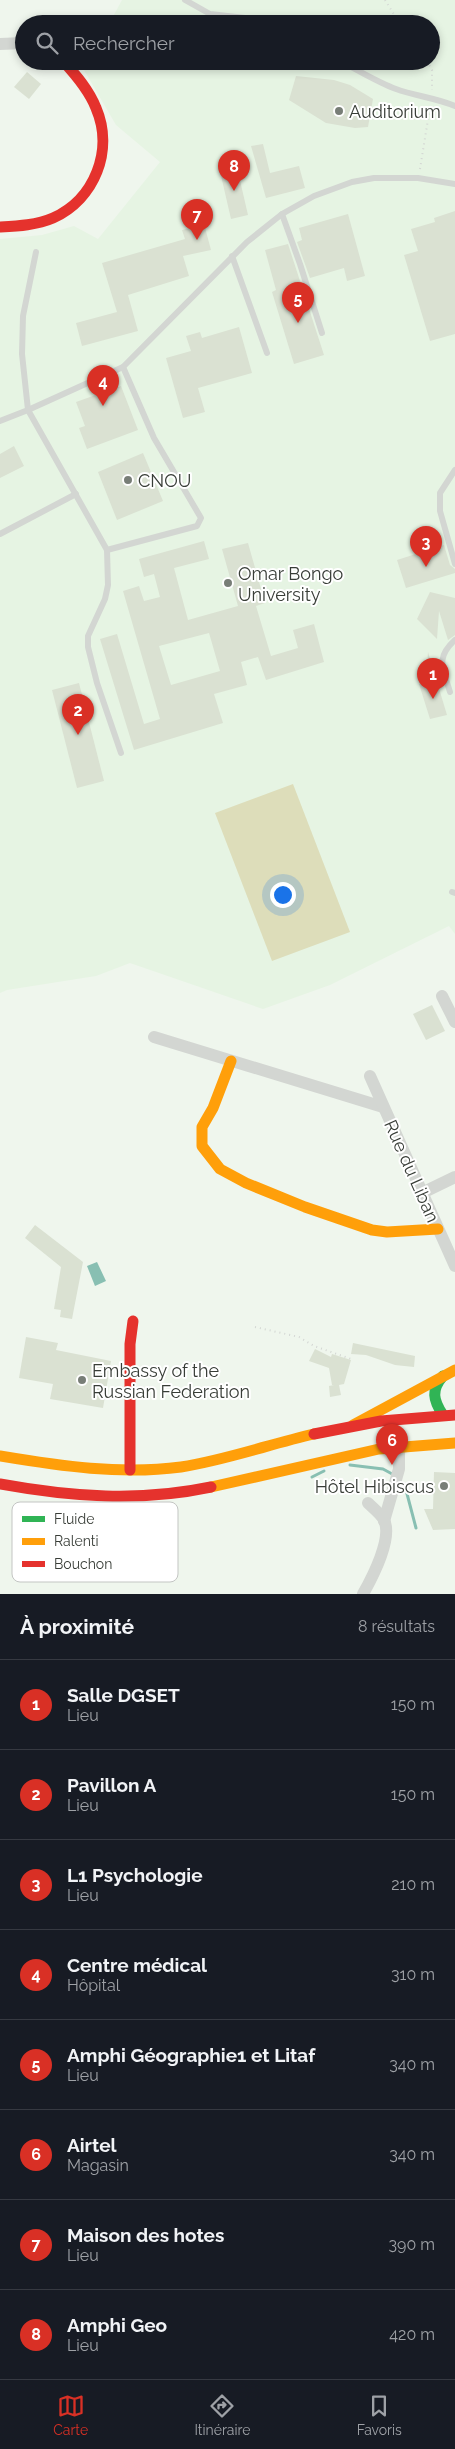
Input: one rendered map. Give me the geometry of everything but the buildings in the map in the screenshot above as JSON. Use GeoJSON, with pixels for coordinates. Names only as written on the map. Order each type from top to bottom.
{"type":"FeatureCollection","features":[{"type":"Feature","properties":{"kind":"main road"},"geometry":{"type":"LineString","coordinates":[[0,227],[46,220],[63,213],[84,192],[100,168],[104,149],[99,115],[83,87],[70,70]]}},
{"type":"Feature","properties":{"kind":"main road"},"geometry":{"type":"LineString","coordinates":[[231,1062],[213,1108],[202,1127],[202,1146],[220,1169],[246,1183],[305,1208],[372,1230],[387,1232],[438,1228]]}},
{"type":"Feature","properties":{"kind":"main road"},"geometry":{"type":"LineString","coordinates":[[130,1470],[130,1344],[133,1321]]}},
{"type":"Feature","properties":{"kind":"main road"},"geometry":{"type":"LineString","coordinates":[[350,1427],[450,1372]]}},
{"type":"Feature","properties":{"kind":"main road"},"geometry":{"type":"LineString","coordinates":[[443,1415],[434,1403],[432,1396],[435,1385],[450,1372]]}},
{"type":"Feature","properties":{"kind":"main road"},"geometry":{"type":"LineString","coordinates":[[0,1456],[52,1466],[130,1470],[170,1468],[209,1462],[310,1434],[401,1417],[455,1415]]}},
{"type":"Feature","properties":{"kind":"main road"},"geometry":{"type":"LineString","coordinates":[[0,1484],[89,1497],[161,1495],[243,1479],[362,1451],[399,1445],[455,1443]]}},
{"type":"Feature","properties":{"kind":"street"},"geometry":{"type":"LineString","coordinates":[[0,44],[15,43]]}},
{"type":"Feature","properties":{"kind":"street"},"geometry":{"type":"LineString","coordinates":[[442,996],[455,1022]]}},
{"type":"Feature","properties":{"kind":"street"},"geometry":{"type":"LineString","coordinates":[[154,1037],[383,1107]]}},
{"type":"Feature","properties":{"kind":"street","name":"Rue du Liban"},"geometry":{"type":"LineString","coordinates":[[370,1076],[455,1266]]}},
{"type":"Feature","properties":{"kind":"street"},"geometry":{"type":"LineString","coordinates":[[422,1193],[455,1178]]}},
{"type":"Feature","properties":{"kind":"street"},"geometry":{"type":"LineString","coordinates":[[363,1594],[377,1570],[384,1544],[384,1521],[399,1469],[399,1445]]}},
{"type":"Feature","properties":{"kind":"street"},"geometry":{"type":"LineString","coordinates":[[368,1503],[384,1521]]}},
{"type":"Feature","properties":{"kind":"lane"},"geometry":{"type":"LineString","coordinates":[[185,0],[210,14],[219,15]]}},
{"type":"Feature","properties":{"kind":"lane"},"geometry":{"type":"LineString","coordinates":[[358,70],[395,89],[431,100],[440,99],[455,106]]}},
{"type":"Feature","properties":{"kind":"lane"},"geometry":{"type":"LineString","coordinates":[[0,421],[123,367],[232,256],[282,214],[314,196],[352,182],[396,176],[455,184]]}},
{"type":"Feature","properties":{"kind":"lane"},"geometry":{"type":"LineString","coordinates":[[282,214],[322,333]]}},
{"type":"Feature","properties":{"kind":"lane"},"geometry":{"type":"LineString","coordinates":[[36,252],[23,316],[22,354],[28,410],[107,550],[108,585],[105,599],[88,636],[88,647],[97,683],[122,753]]}},
{"type":"Feature","properties":{"kind":"lane"},"geometry":{"type":"LineString","coordinates":[[232,256],[267,353]]}},
{"type":"Feature","properties":{"kind":"lane"},"geometry":{"type":"LineString","coordinates":[[107,550],[197,526],[201,518],[154,438],[123,367]]}},
{"type":"Feature","properties":{"kind":"lane"},"geometry":{"type":"LineString","coordinates":[[455,470],[440,493],[440,511],[455,564]]}},
{"type":"Feature","properties":{"kind":"lane"},"geometry":{"type":"LineString","coordinates":[[0,534],[76,494]]}},
{"type":"Feature","properties":{"kind":"lane"},"geometry":{"type":"LineString","coordinates":[[450,692],[441,658],[445,650],[455,640]]}},
{"type":"Feature","properties":{"kind":"path"},"geometry":{"type":"LineString","coordinates":[[385,0],[394,15]]}},
{"type":"Feature","properties":{"kind":"path"},"geometry":{"type":"LineString","coordinates":[[431,100],[432,70]]}},
{"type":"Feature","properties":{"kind":"path"},"geometry":{"type":"LineString","coordinates":[[418,178],[429,114]]}},
{"type":"Feature","properties":{"kind":"path"},"geometry":{"type":"LineString","coordinates":[[255,1327],[299,1337],[314,1346],[354,1360]]}},
{"type":"Feature","properties":{"kind":"shaded area","name":"Omar Bongo University"},"geometry":{"type":"Polygon","coordinates":[[[122,0],[455,0],[455,934],[449,926],[330,985],[263,1009],[130,963],[96,976],[7,990],[0,993],[0,239],[42,235],[74,226],[98,239],[160,162],[116,125],[84,70],[440,70],[440,15],[114,15],[122,0]]]}},
{"type":"Feature","properties":{"kind":"green space"},"geometry":{"type":"Polygon","coordinates":[[[293,784],[350,932],[272,961],[215,813],[293,784]]]}},
{"type":"Feature","properties":{"kind":"water"},"geometry":{"type":"Polygon","coordinates":[[[97,1262],[106,1281],[95,1286],[87,1266],[97,1262]]]}},
{"type":"Feature","properties":{"kind":"waterway"},"geometry":{"type":"LineString","coordinates":[[350,1465],[383,1469],[394,1475]]}},
{"type":"Feature","properties":{"kind":"waterway"},"geometry":{"type":"LineString","coordinates":[[312,1477],[324,1471]]}},
{"type":"Feature","properties":{"kind":"waterway"},"geometry":{"type":"LineString","coordinates":[[399,1482],[406,1490],[416,1528]]}},
{"type":"Feature","properties":{"kind":"traffic: fast"},"geometry":{"type":"LineString","coordinates":[[443,1376],[435,1391],[435,1400],[443,1415]]}},
{"type":"Feature","properties":{"kind":"traffic: slow"},"geometry":{"type":"LineString","coordinates":[[231,1061],[213,1108],[202,1127],[202,1146],[220,1169],[246,1183],[305,1207],[372,1230],[387,1232],[438,1229]]}},
{"type":"Feature","properties":{"kind":"traffic: slow"},"geometry":{"type":"LineString","coordinates":[[353,1425],[455,1370]]}},
{"type":"Feature","properties":{"kind":"traffic: slow"},"geometry":{"type":"LineString","coordinates":[[0,1456],[113,1470],[158,1469],[181,1467],[215,1460],[314,1434]]}},
{"type":"Feature","properties":{"kind":"traffic: slow"},"geometry":{"type":"LineString","coordinates":[[211,1487],[379,1449],[455,1443]]}},
{"type":"Feature","properties":{"kind":"traffic: jam"},"geometry":{"type":"LineString","coordinates":[[0,227],[34,224],[53,218],[68,210],[90,186],[97,172],[103,140],[101,124],[90,95],[71,70]]}},
{"type":"Feature","properties":{"kind":"traffic: jam"},"geometry":{"type":"LineString","coordinates":[[130,1470],[130,1344],[133,1321]]}},
{"type":"Feature","properties":{"kind":"traffic: jam"},"geometry":{"type":"LineString","coordinates":[[314,1434],[381,1421],[455,1415]]}},
{"type":"Feature","properties":{"kind":"traffic: jam"},"geometry":{"type":"LineString","coordinates":[[0,1484],[79,1495],[106,1496],[158,1495],[211,1487]]}},
{"type":"Feature","properties":{"kind":"place","name":"Auditorium"},"geometry":{"type":"Point","coordinates":[339,111]}},
{"type":"Feature","properties":{"kind":"place","name":"Amphi Geo"},"geometry":{"type":"Point","coordinates":[234,191]}},
{"type":"Feature","properties":{"kind":"place","name":"Maison des hotes"},"geometry":{"type":"Point","coordinates":[197,240]}},
{"type":"Feature","properties":{"kind":"place","name":"Amphi Géographie1 et Litaf"},"geometry":{"type":"Point","coordinates":[298,323]}},
{"type":"Feature","properties":{"kind":"place","name":"Centre médical"},"geometry":{"type":"Point","coordinates":[103,406]}},
{"type":"Feature","properties":{"kind":"place","name":"CNOU"},"geometry":{"type":"Point","coordinates":[128,480]}},
{"type":"Feature","properties":{"kind":"place","name":"L1 Psychologie"},"geometry":{"type":"Point","coordinates":[426,567]}},
{"type":"Feature","properties":{"kind":"place","name":"Omar Bongo University"},"geometry":{"type":"Point","coordinates":[228,583]}},
{"type":"Feature","properties":{"kind":"place","name":"Salle DGSET"},"geometry":{"type":"Point","coordinates":[433,699]}},
{"type":"Feature","properties":{"kind":"place","name":"Pavillon A"},"geometry":{"type":"Point","coordinates":[78,735]}},
{"type":"Feature","properties":{"kind":"place","name":"Embassy of the Russian Federation"},"geometry":{"type":"Point","coordinates":[82,1380]}},
{"type":"Feature","properties":{"kind":"place","name":"Airtel"},"geometry":{"type":"Point","coordinates":[392,1465]}},
{"type":"Feature","properties":{"kind":"place","name":"Hôtel Hibiscus"},"geometry":{"type":"Point","coordinates":[444,1486]}}]}
